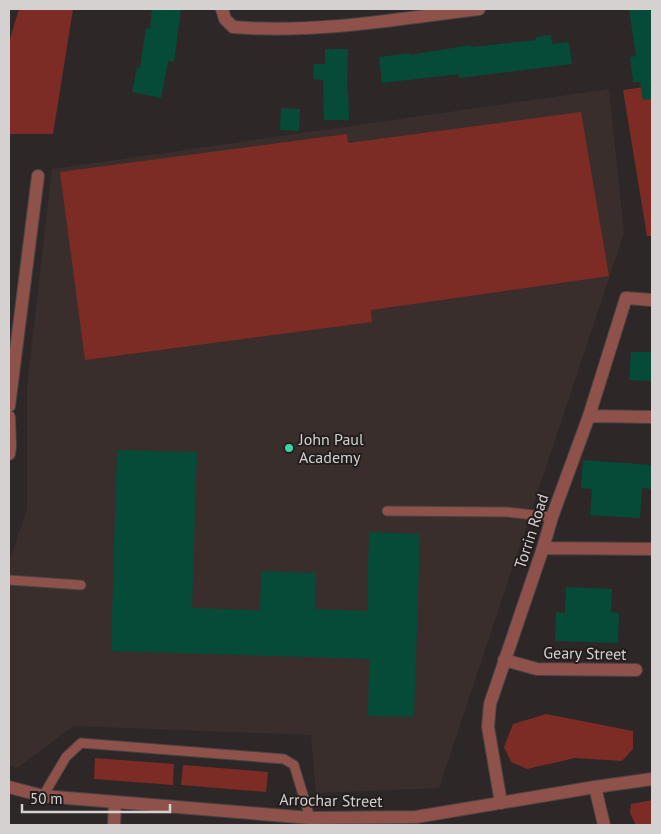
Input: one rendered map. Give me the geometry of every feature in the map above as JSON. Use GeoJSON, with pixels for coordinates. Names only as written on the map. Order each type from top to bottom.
{"type":"FeatureCollection","features":[{"type":"Feature","properties":{"kind":"street"},"geometry":{"type":"LineString","coordinates":[[222,9],[233,27],[262,30],[358,24],[479,9]]}},
{"type":"Feature","properties":{"kind":"street"},"geometry":{"type":"LineString","coordinates":[[9,406],[38,176]]}},
{"type":"Feature","properties":{"kind":"street","name":"Torrin Road"},"geometry":{"type":"LineString","coordinates":[[501,803],[488,727],[490,704],[552,517],[590,416],[626,298],[652,300]]}},
{"type":"Feature","properties":{"kind":"street"},"geometry":{"type":"LineString","coordinates":[[590,416],[652,417]]}},
{"type":"Feature","properties":{"kind":"street"},"geometry":{"type":"LineString","coordinates":[[9,417],[9,454]]}},
{"type":"Feature","properties":{"kind":"street"},"geometry":{"type":"LineString","coordinates":[[543,548],[652,549]]}},
{"type":"Feature","properties":{"kind":"street","name":"Geary Street"},"geometry":{"type":"LineString","coordinates":[[504,660],[536,669],[636,670]]}},
{"type":"Feature","properties":{"kind":"street","name":"Arrochar Street"},"geometry":{"type":"LineString","coordinates":[[9,787],[43,796],[344,822],[416,817],[595,787],[652,780]]}},
{"type":"Feature","properties":{"kind":"street"},"geometry":{"type":"LineString","coordinates":[[595,787],[604,825]]}},
{"type":"Feature","properties":{"kind":"street"},"geometry":{"type":"LineString","coordinates":[[114,825],[115,802]]}},
{"type":"Feature","properties":{"kind":"lane"},"geometry":{"type":"LineString","coordinates":[[388,511],[508,512],[552,517]]}},
{"type":"Feature","properties":{"kind":"lane"},"geometry":{"type":"LineString","coordinates":[[9,580],[81,585]]}},
{"type":"Feature","properties":{"kind":"lane"},"geometry":{"type":"LineString","coordinates":[[43,796],[66,757],[81,743],[284,759],[294,765],[310,818]]}},
{"type":"Feature","properties":{"kind":"shaded area"},"geometry":{"type":"Polygon","coordinates":[[[19,9],[73,9],[53,134],[9,134],[9,42],[19,9]]]}},
{"type":"Feature","properties":{"kind":"shaded area"},"geometry":{"type":"Polygon","coordinates":[[[652,86],[652,236],[647,236],[623,90],[652,86]]]}},
{"type":"Feature","properties":{"kind":"shaded area","name":"John Paul Academy"},"geometry":{"type":"Polygon","coordinates":[[[609,89],[624,233],[439,788],[316,793],[311,735],[73,726],[17,768],[9,765],[9,562],[27,509],[27,387],[52,169],[609,89]]]}},
{"type":"Feature","properties":{"kind":"shaded area"},"geometry":{"type":"Polygon","coordinates":[[[581,112],[609,276],[371,310],[372,322],[85,360],[60,172],[347,134],[348,143],[581,112]]]}},
{"type":"Feature","properties":{"kind":"shaded area"},"geometry":{"type":"Polygon","coordinates":[[[546,714],[633,731],[633,749],[622,761],[575,758],[527,769],[511,762],[504,747],[513,724],[546,714]]]}},
{"type":"Feature","properties":{"kind":"shaded area"},"geometry":{"type":"Polygon","coordinates":[[[95,758],[174,764],[173,785],[94,779],[95,758]]]}},
{"type":"Feature","properties":{"kind":"shaded area"},"geometry":{"type":"Polygon","coordinates":[[[183,765],[268,772],[266,792],[181,785],[183,765]]]}},
{"type":"Feature","properties":{"kind":"shaded area"},"geometry":{"type":"Polygon","coordinates":[[[652,800],[652,825],[636,825],[630,813],[631,804],[652,800]]]}},
{"type":"Feature","properties":{"kind":"building"},"geometry":{"type":"Polygon","coordinates":[[[152,9],[181,9],[174,62],[168,61],[161,98],[132,92],[137,67],[140,68],[146,28],[150,29],[152,9]]]}},
{"type":"Feature","properties":{"kind":"building"},"geometry":{"type":"Polygon","coordinates":[[[629,9],[652,9],[652,99],[643,100],[640,82],[633,82],[630,57],[636,56],[629,9]]]}},
{"type":"Feature","properties":{"kind":"building"},"geometry":{"type":"Polygon","coordinates":[[[551,35],[552,44],[569,42],[572,64],[459,78],[459,74],[382,83],[379,57],[410,53],[410,55],[470,45],[471,47],[536,40],[536,37],[551,35]]]}},
{"type":"Feature","properties":{"kind":"building"},"geometry":{"type":"Polygon","coordinates":[[[325,49],[348,49],[347,92],[349,120],[324,120],[323,80],[313,79],[314,64],[325,64],[325,49]]]}},
{"type":"Feature","properties":{"kind":"building"},"geometry":{"type":"Polygon","coordinates":[[[281,108],[300,109],[299,131],[280,130],[281,108]]]}},
{"type":"Feature","properties":{"kind":"building"},"geometry":{"type":"Polygon","coordinates":[[[631,352],[652,352],[652,381],[629,380],[631,352]]]}},
{"type":"Feature","properties":{"kind":"building"},"geometry":{"type":"Polygon","coordinates":[[[117,450],[197,452],[192,608],[260,610],[261,571],[316,573],[315,609],[367,611],[369,532],[420,534],[414,717],[368,716],[369,659],[111,651],[117,450]]]}},
{"type":"Feature","properties":{"kind":"building"},"geometry":{"type":"Polygon","coordinates":[[[583,460],[652,465],[652,489],[642,488],[640,518],[590,515],[592,489],[581,488],[583,460]]]}},
{"type":"Feature","properties":{"kind":"building"},"geometry":{"type":"Polygon","coordinates":[[[566,587],[612,589],[611,612],[619,613],[618,643],[555,641],[556,612],[565,613],[566,587]]]}},
{"type":"Feature","properties":{"kind":"place","name":"John Paul Academy"},"geometry":{"type":"Point","coordinates":[289,448]}}]}
